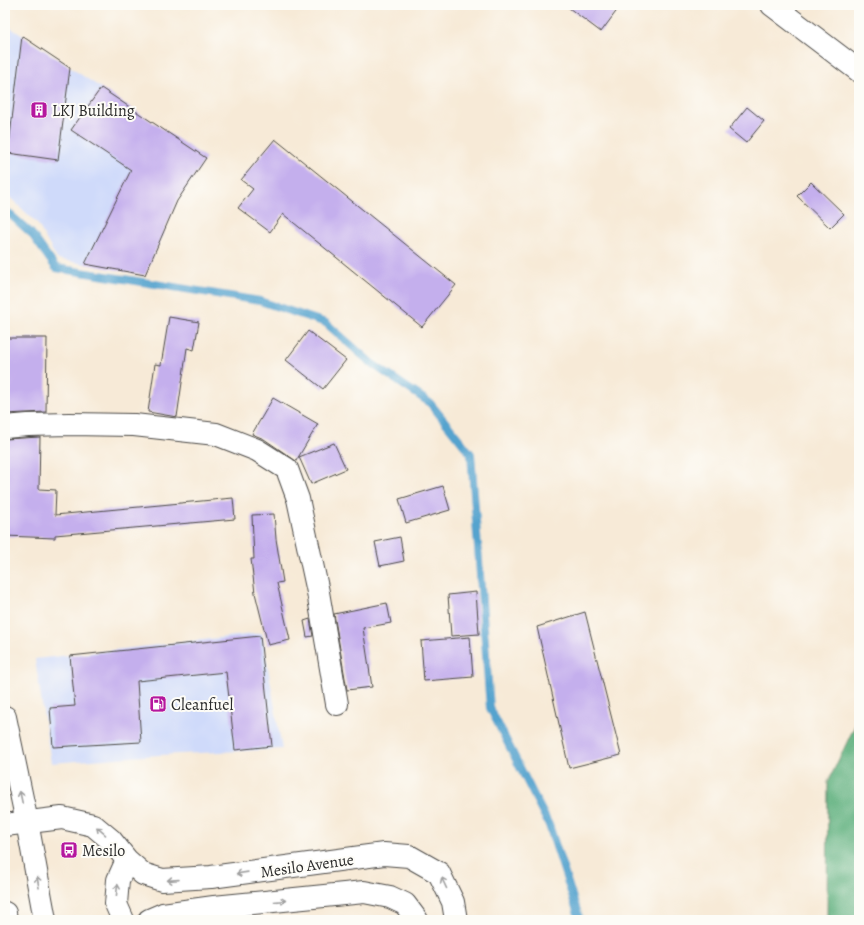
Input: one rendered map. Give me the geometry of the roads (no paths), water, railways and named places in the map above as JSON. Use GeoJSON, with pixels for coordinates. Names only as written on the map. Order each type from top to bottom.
{"type":"FeatureCollection","features":[{"type":"Feature","properties":{"kind":"street"},"geometry":{"type":"LineString","coordinates":[[772,5],[859,71]]}},
{"type":"Feature","properties":{"kind":"street"},"geometry":{"type":"LineString","coordinates":[[5,427],[62,424],[134,425],[216,434],[257,450],[287,469],[298,499],[318,592],[337,704]]}},
{"type":"Feature","properties":{"kind":"street"},"geometry":{"type":"LineString","coordinates":[[5,717],[27,822],[45,920]]}},
{"type":"Feature","properties":{"kind":"street","name":"Mesilo Avenue"},"geometry":{"type":"LineString","coordinates":[[5,825],[62,818],[93,825],[111,840],[127,860],[143,874],[162,880],[211,877],[384,854],[409,856],[439,873],[453,902],[456,920]]}},
{"type":"Feature","properties":{"kind":"street"},"geometry":{"type":"LineString","coordinates":[[123,920],[116,904],[118,880],[127,860]]}},
{"type":"Feature","properties":{"kind":"street"},"geometry":{"type":"LineString","coordinates":[[211,877],[214,907]]}},
{"type":"Feature","properties":{"kind":"street","name":"Mesilo Avenue"},"geometry":{"type":"LineString","coordinates":[[149,920],[163,914],[214,907],[364,892],[390,897],[405,904],[416,920]]}},
{"type":"Feature","properties":{"kind":"street"},"geometry":{"type":"LineString","coordinates":[[5,913],[6,920]]}},
{"type":"Feature","properties":{"kind":"waterway"},"geometry":{"type":"LineString","coordinates":[[5,210],[31,233],[56,268],[260,301],[326,323],[371,363],[430,403],[471,454],[490,708],[549,825],[580,920]]}},
{"type":"Feature","properties":{"kind":"place","name":"LKJ Building"},"geometry":{"type":"Point","coordinates":[39,110]}},
{"type":"Feature","properties":{"kind":"place","name":"Cleanfuel"},"geometry":{"type":"Point","coordinates":[158,704]}},
{"type":"Feature","properties":{"kind":"place","name":"Mesilo"},"geometry":{"type":"Point","coordinates":[69,850]}}]}
